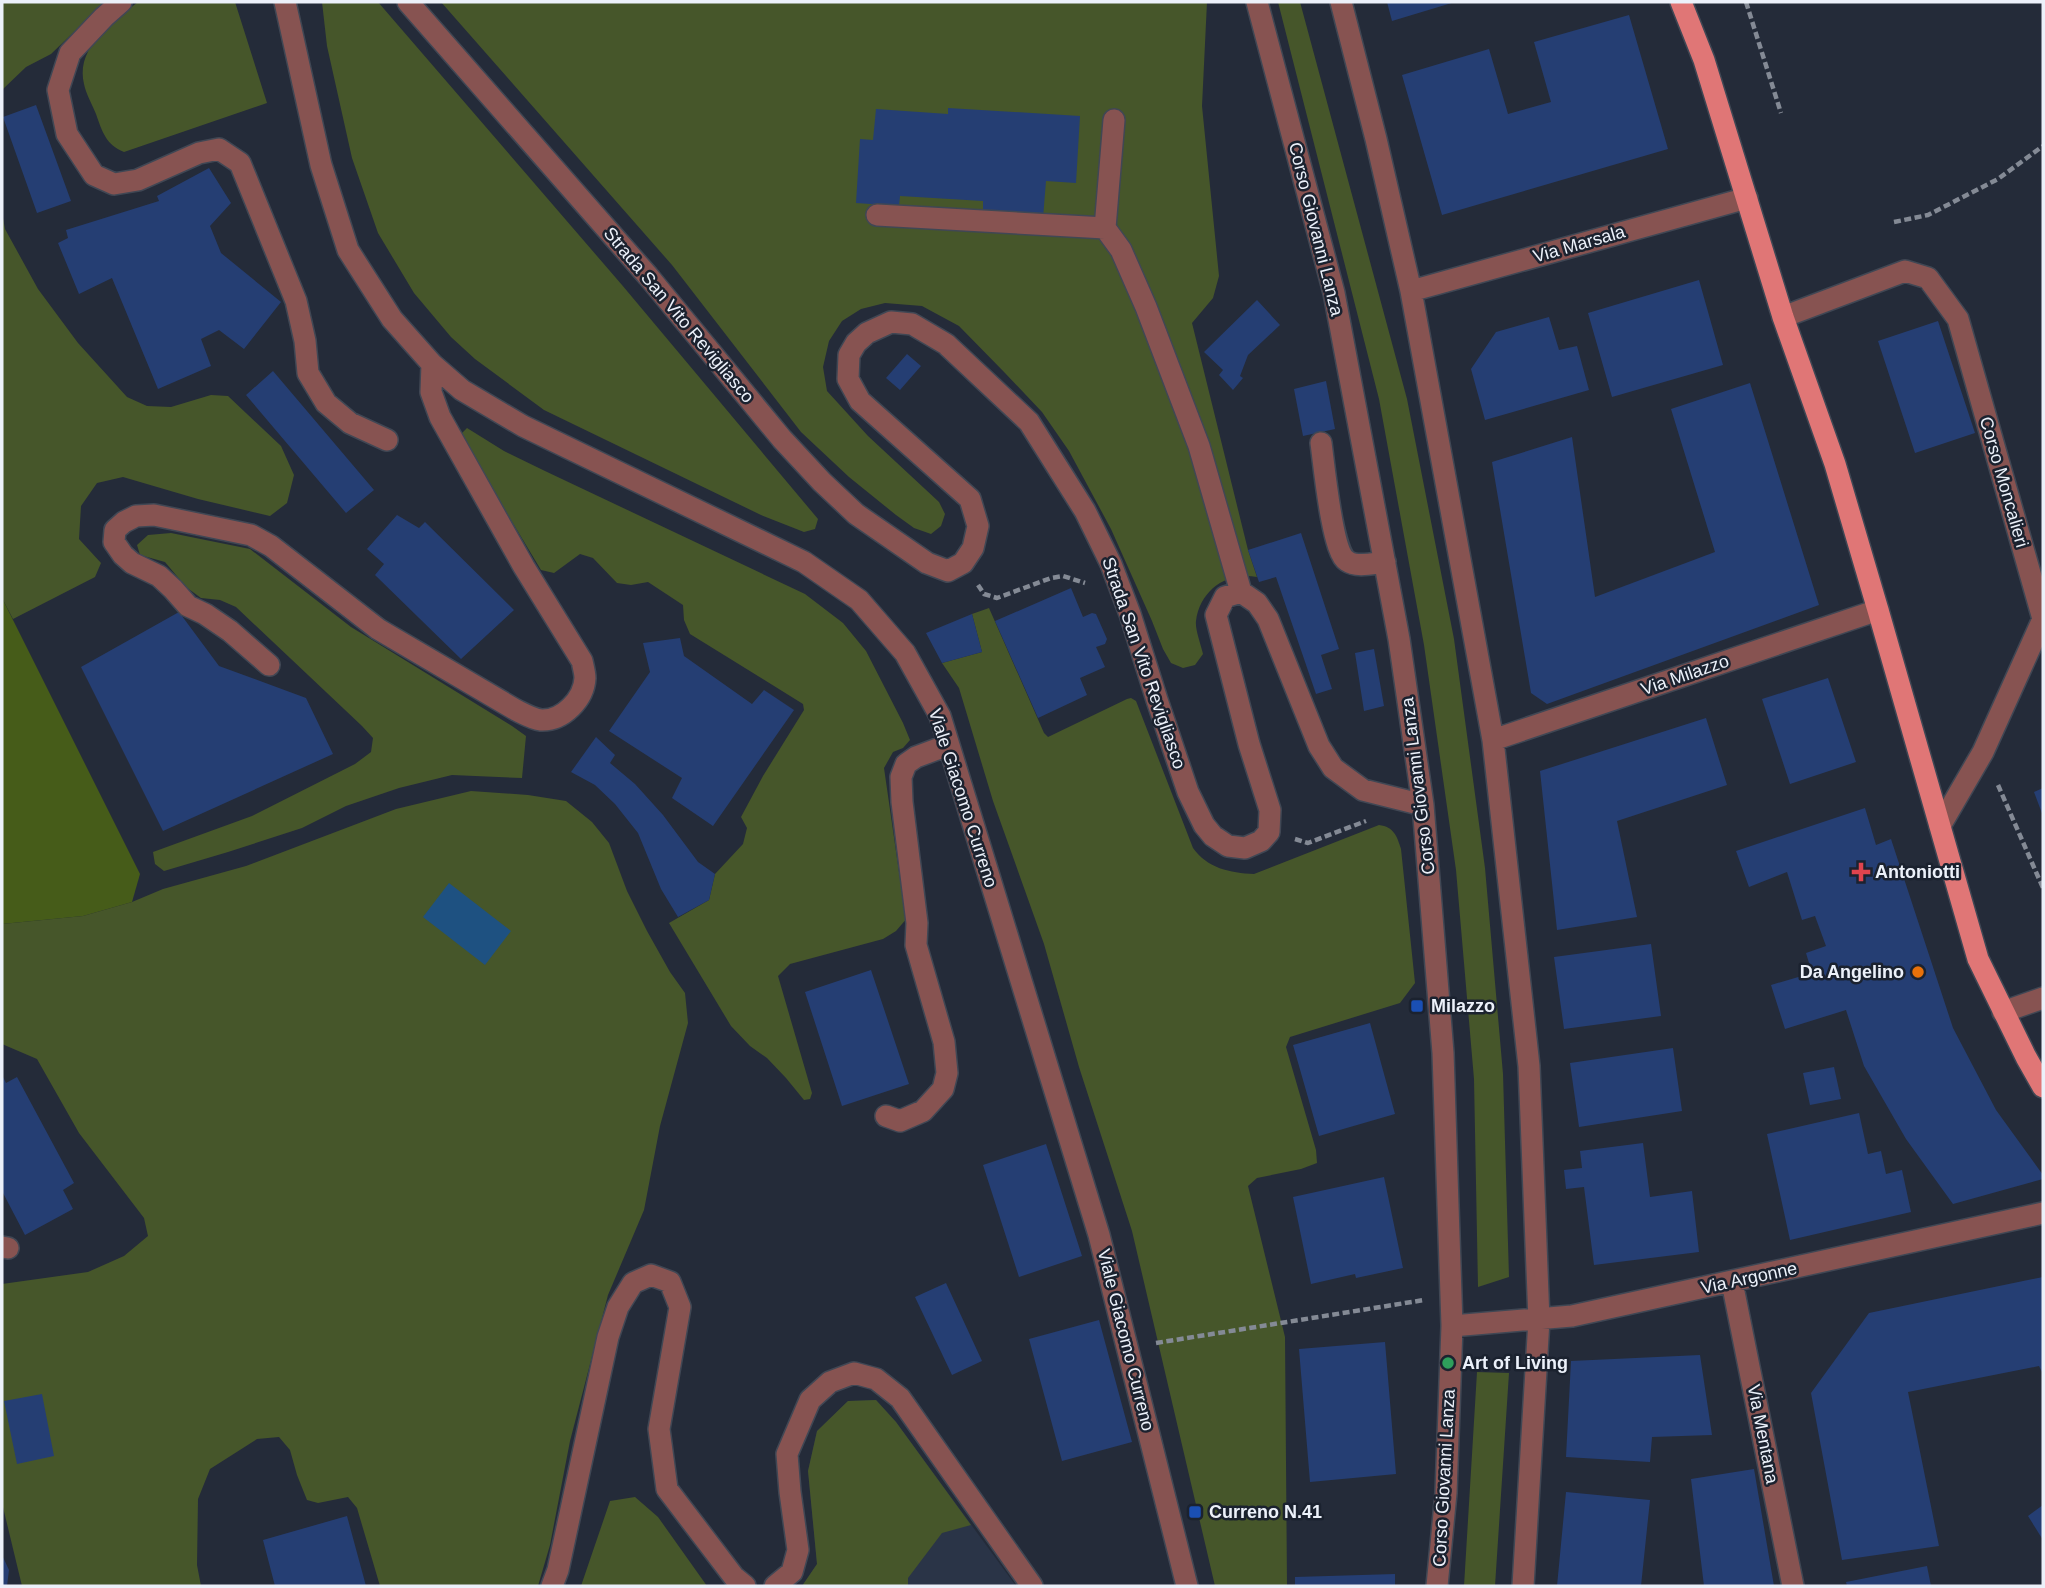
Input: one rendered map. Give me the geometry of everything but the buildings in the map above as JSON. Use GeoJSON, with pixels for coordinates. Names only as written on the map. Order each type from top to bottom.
{"type":"FeatureCollection","features":[{"type":"Feature","properties":{"kind":"main road"},"geometry":{"type":"LineString","coordinates":[[1681,2],[1704,60],[1783,317],[1835,464],[1978,959],[2043,1087]]}},
{"type":"Feature","properties":{"kind":"street"},"geometry":{"type":"LineString","coordinates":[[121,2],[70,53],[58,90],[67,134],[94,175],[114,184],[138,180],[199,153],[219,149],[240,163],[296,301],[305,341],[308,373],[326,403],[350,423],[387,440]]}},
{"type":"Feature","properties":{"kind":"street","name":"Viale Giacomo Curreno"},"geometry":{"type":"LineString","coordinates":[[285,2],[321,165],[348,250],[392,319],[432,364],[462,390],[523,426],[803,562],[859,600],[905,653],[940,716],[1100,1235],[1187,1586]]}},
{"type":"Feature","properties":{"kind":"street","name":"Strada San Vito Revigliasco"},"geometry":{"type":"LineString","coordinates":[[408,2],[648,276],[782,439],[856,514],[927,563],[948,571],[963,563],[973,548],[978,526],[970,499],[860,401],[848,379],[849,355],[856,343],[867,333],[891,322],[912,324],[946,344],[1029,422],[1085,511],[1111,564],[1188,792],[1204,825],[1213,836],[1228,846],[1245,848],[1261,841],[1269,832],[1270,810],[1249,744],[1216,614],[1225,597],[1241,592]]}},
{"type":"Feature","properties":{"kind":"street","name":"Corso Giovanni Lanza"},"geometry":{"type":"LineString","coordinates":[[1257,2],[1334,293],[1399,639],[1423,805],[1443,1053],[1452,1326],[1446,1493],[1437,1586]]}},
{"type":"Feature","properties":{"kind":"street"},"geometry":{"type":"LineString","coordinates":[[1341,2],[1411,291],[1493,740],[1529,1066],[1539,1320],[1523,1586]]}},
{"type":"Feature","properties":{"kind":"street"},"geometry":{"type":"LineString","coordinates":[[1114,120],[1105,228],[1121,250],[1141,296],[1199,446],[1241,592],[1257,603],[1268,619],[1319,746],[1334,768],[1363,790],[1423,805]]}},
{"type":"Feature","properties":{"kind":"street","name":"Via Marsala"},"geometry":{"type":"LineString","coordinates":[[1411,291],[1747,198]]}},
{"type":"Feature","properties":{"kind":"street"},"geometry":{"type":"LineString","coordinates":[[877,215],[1105,228]]}},
{"type":"Feature","properties":{"kind":"street","name":"Corso Moncalieri"},"geometry":{"type":"LineString","coordinates":[[1783,317],[1905,271],[1928,278],[1958,318],[2043,620],[1983,752],[1940,826]]}},
{"type":"Feature","properties":{"kind":"street"},"geometry":{"type":"LineString","coordinates":[[269,664],[230,631],[188,606],[159,576],[132,563],[114,542],[115,530],[136,516],[154,515],[251,535],[271,546],[378,629],[516,710],[537,720],[551,720],[573,705],[580,694],[585,677],[582,662],[524,567],[440,417],[431,392],[432,364]]}},
{"type":"Feature","properties":{"kind":"street"},"geometry":{"type":"LineString","coordinates":[[1321,443],[1340,555],[1356,565],[1385,562]]}},
{"type":"Feature","properties":{"kind":"street","name":"Via Milazzo"},"geometry":{"type":"LineString","coordinates":[[1493,740],[1878,610]]}},
{"type":"Feature","properties":{"kind":"street"},"geometry":{"type":"LineString","coordinates":[[886,1116],[900,1121],[923,1111],[943,1089],[947,1073],[944,1042],[916,945],[917,923],[901,777],[906,764],[948,745]]}},
{"type":"Feature","properties":{"kind":"street"},"geometry":{"type":"LineString","coordinates":[[2003,1012],[2043,998]]}},
{"type":"Feature","properties":{"kind":"street","name":"Via Argonne"},"geometry":{"type":"LineString","coordinates":[[1452,1326],[1572,1316],[2043,1213]]}},
{"type":"Feature","properties":{"kind":"street"},"geometry":{"type":"LineString","coordinates":[[552,1586],[558,1570],[608,1338],[618,1307],[633,1283],[651,1275],[670,1282],[680,1307],[659,1429],[667,1489],[734,1577],[745,1586]]}},
{"type":"Feature","properties":{"kind":"street","name":"Via Mentana"},"geometry":{"type":"LineString","coordinates":[[1732,1282],[1793,1586]]}},
{"type":"Feature","properties":{"kind":"street"},"geometry":{"type":"LineString","coordinates":[[775,1586],[792,1572],[799,1550],[787,1454],[810,1400],[830,1382],[854,1373],[876,1379],[900,1398],[1032,1586]]}},
{"type":"Feature","properties":{"kind":"path"},"geometry":{"type":"LineString","coordinates":[[1746,2],[1781,113]]}},
{"type":"Feature","properties":{"kind":"path"},"geometry":{"type":"LineString","coordinates":[[1894,222],[1928,215],[1998,179],[2043,146]]}},
{"type":"Feature","properties":{"kind":"path"},"geometry":{"type":"LineString","coordinates":[[963,563],[984,594],[996,598],[1063,576],[1090,584]]}},
{"type":"Feature","properties":{"kind":"path"},"geometry":{"type":"LineString","coordinates":[[1983,752],[2043,888]]}},
{"type":"Feature","properties":{"kind":"path"},"geometry":{"type":"LineString","coordinates":[[1128,1351],[1157,1343],[1451,1296]]}},
{"type":"Feature","properties":{"kind":"shaded area"},"geometry":{"type":"Polygon","coordinates":[[[876,1400],[896,1422],[1016,1586],[802,1586],[817,1564],[808,1471],[817,1431],[848,1401],[876,1400]]]}},
{"type":"Feature","properties":{"kind":"green space"},"geometry":{"type":"Polygon","coordinates":[[[2,2],[105,2],[51,54],[26,67],[2,90],[2,2]]]}},
{"type":"Feature","properties":{"kind":"green space"},"geometry":{"type":"Polygon","coordinates":[[[138,2],[235,2],[267,103],[124,152],[113,146],[103,132],[84,84],[85,58],[99,36],[138,2]]]}},
{"type":"Feature","properties":{"kind":"green space"},"geometry":{"type":"Polygon","coordinates":[[[322,2],[378,2],[622,285],[818,519],[815,529],[804,532],[761,515],[544,410],[475,359],[451,337],[414,293],[378,233],[352,158],[327,46],[322,2]]]}},
{"type":"Feature","properties":{"kind":"green space"},"geometry":{"type":"Polygon","coordinates":[[[441,2],[1207,2],[1202,106],[1219,276],[1213,298],[1192,323],[1257,577],[1235,577],[1226,580],[1217,585],[1203,600],[1196,625],[1203,654],[1195,665],[1183,668],[1171,663],[1111,529],[1069,451],[1042,412],[959,326],[922,306],[885,303],[861,309],[842,321],[829,341],[823,367],[827,391],[868,436],[939,502],[945,514],[941,526],[931,534],[914,528],[896,515],[849,477],[801,432],[672,265],[441,2]]]}},
{"type":"Feature","properties":{"kind":"green space"},"geometry":{"type":"Polygon","coordinates":[[[1278,2],[1300,2],[1407,399],[1454,639],[1485,868],[1503,1074],[1509,1277],[1478,1287],[1474,1079],[1456,870],[1424,645],[1379,399],[1278,2]]]}},
{"type":"Feature","properties":{"kind":"green space"},"geometry":{"type":"Polygon","coordinates":[[[2,213],[5,229],[38,289],[78,343],[127,397],[147,406],[171,407],[211,395],[228,396],[281,446],[294,475],[287,503],[270,516],[123,477],[97,483],[81,506],[79,539],[101,563],[95,577],[13,619],[2,598],[2,213]]]}},
{"type":"Feature","properties":{"kind":"green space"},"geometry":{"type":"Polygon","coordinates":[[[467,428],[504,451],[805,594],[843,623],[866,651],[903,723],[910,740],[903,748],[893,752],[884,768],[908,917],[896,931],[883,939],[790,964],[778,976],[812,1093],[810,1099],[804,1100],[767,1058],[750,1046],[731,1026],[669,923],[709,900],[715,874],[743,844],[747,828],[741,817],[804,710],[803,704],[690,634],[684,620],[683,605],[648,582],[631,585],[617,583],[593,558],[580,554],[554,573],[541,570],[460,435],[467,428]]]}},
{"type":"Feature","properties":{"kind":"green space"},"geometry":{"type":"Polygon","coordinates":[[[171,533],[250,549],[351,627],[512,726],[526,736],[522,778],[452,775],[399,788],[346,806],[302,828],[164,871],[155,864],[153,852],[252,816],[355,764],[371,752],[373,738],[236,607],[220,600],[201,598],[186,587],[165,562],[140,555],[137,545],[148,535],[171,533]]]}},
{"type":"Feature","properties":{"kind":"green space"},"geometry":{"type":"Polygon","coordinates":[[[2,598],[140,874],[132,902],[83,916],[2,924],[2,598]]]}},
{"type":"Feature","properties":{"kind":"green space"},"geometry":{"type":"Polygon","coordinates":[[[989,608],[1048,737],[1127,699],[1136,701],[1193,848],[1212,865],[1228,871],[1254,874],[1379,825],[1394,833],[1401,849],[1415,983],[1400,1003],[1290,1037],[1286,1047],[1316,1150],[1317,1163],[1257,1178],[1248,1186],[1285,1337],[1287,1586],[1215,1586],[1132,1231],[1079,1067],[1044,944],[993,801],[959,688],[942,663],[982,652],[972,614],[989,608]]]}},
{"type":"Feature","properties":{"kind":"green space"},"geometry":{"type":"Polygon","coordinates":[[[471,791],[566,801],[592,822],[609,843],[627,891],[647,931],[685,993],[688,1023],[660,1126],[644,1210],[608,1295],[570,1441],[550,1545],[538,1586],[380,1586],[357,1508],[348,1497],[318,1503],[307,1500],[290,1450],[279,1437],[257,1439],[210,1469],[198,1499],[197,1565],[201,1586],[22,1586],[2,1503],[2,1284],[88,1272],[124,1256],[148,1236],[144,1218],[79,1133],[37,1059],[2,1044],[2,924],[83,916],[132,902],[163,889],[246,866],[396,809],[471,791]]]}},
{"type":"Feature","properties":{"kind":"green space"},"geometry":{"type":"Polygon","coordinates":[[[1477,1372],[1509,1373],[1495,1586],[1464,1586],[1477,1372]]]}},
{"type":"Feature","properties":{"kind":"green space"},"geometry":{"type":"Polygon","coordinates":[[[876,1400],[896,1422],[971,1525],[942,1533],[908,1578],[908,1586],[802,1586],[817,1564],[808,1471],[817,1431],[848,1401],[876,1400]]]}},
{"type":"Feature","properties":{"kind":"green space"},"geometry":{"type":"Polygon","coordinates":[[[635,1497],[658,1517],[707,1586],[581,1586],[610,1501],[635,1497]]]}},
{"type":"Feature","properties":{"kind":"water"},"geometry":{"type":"Polygon","coordinates":[[[449,883],[511,931],[485,965],[423,917],[449,883]]]}},
{"type":"Feature","properties":{"kind":"place","name":"Antoniotti"},"geometry":{"type":"Point","coordinates":[1861,872]}},
{"type":"Feature","properties":{"kind":"place","name":"Da Angelino"},"geometry":{"type":"Point","coordinates":[1918,972]}},
{"type":"Feature","properties":{"kind":"place","name":"Milazzo"},"geometry":{"type":"Point","coordinates":[1417,1006]}},
{"type":"Feature","properties":{"kind":"place","name":"Art of Living"},"geometry":{"type":"Point","coordinates":[1448,1363]}},
{"type":"Feature","properties":{"kind":"place","name":"Curreno N.41"},"geometry":{"type":"Point","coordinates":[1195,1512]}}]}
